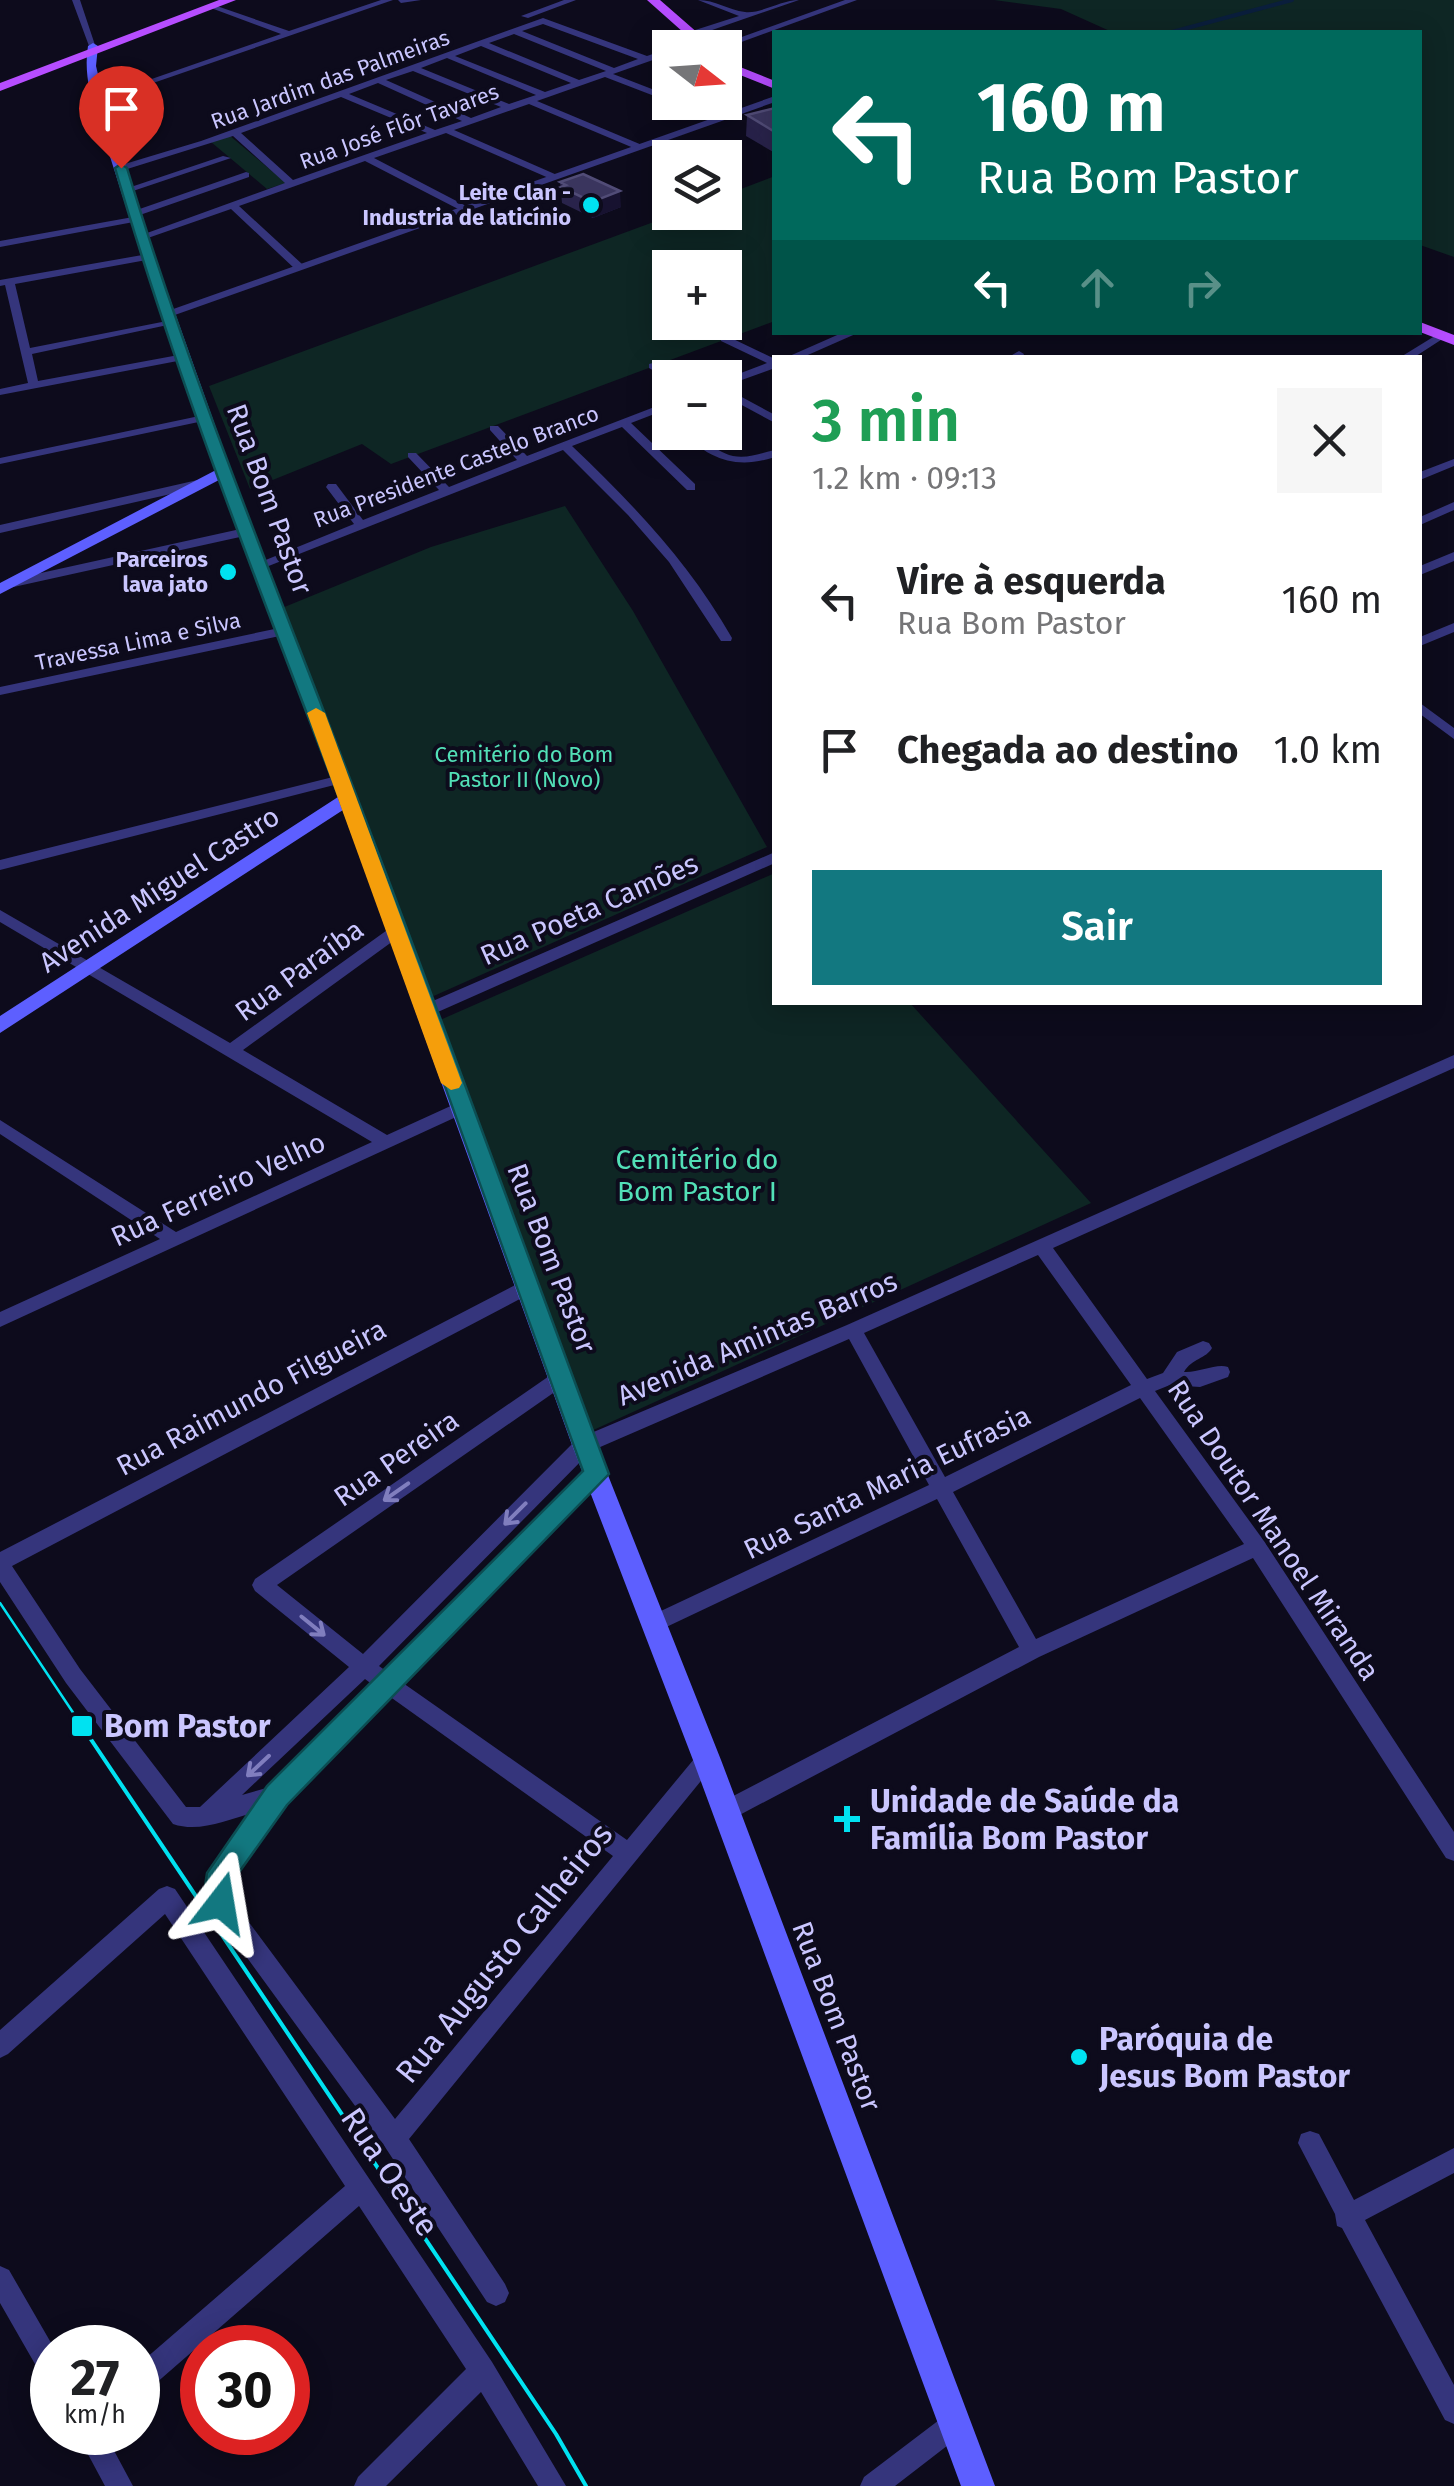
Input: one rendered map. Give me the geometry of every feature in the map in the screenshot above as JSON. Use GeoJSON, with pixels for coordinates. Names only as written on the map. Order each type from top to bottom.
{"type":"FeatureCollection","features":[{"type":"Feature","properties":{"kind":"main road"},"geometry":{"type":"LineString","coordinates":[[0,84],[213,3],[230,0]]}},
{"type":"Feature","properties":{"kind":"main road"},"geometry":{"type":"LineString","coordinates":[[642,0],[678,30]]}},
{"type":"Feature","properties":{"kind":"main road"},"geometry":{"type":"LineString","coordinates":[[653,0],[681,30]]}},
{"type":"Feature","properties":{"kind":"main road","name":"Rua Bom Pastor"},"geometry":{"type":"LineString","coordinates":[[92,49],[90,66],[98,98],[148,257],[257,566],[345,789],[584,1445],[707,1760],[978,2486]]}},
{"type":"Feature","properties":{"kind":"main road"},"geometry":{"type":"LineString","coordinates":[[742,63],[772,75]]}},
{"type":"Feature","properties":{"kind":"main road"},"geometry":{"type":"LineString","coordinates":[[742,72],[772,84]]}},
{"type":"Feature","properties":{"kind":"main road"},"geometry":{"type":"LineString","coordinates":[[1422,314],[1450,334]]}},
{"type":"Feature","properties":{"kind":"main road"},"geometry":{"type":"LineString","coordinates":[[1422,328],[1450,334]]}},
{"type":"Feature","properties":{"kind":"main road"},"geometry":{"type":"LineString","coordinates":[[5,587],[224,472]]}},
{"type":"Feature","properties":{"kind":"main road","name":"Avenida Miguel Castro"},"geometry":{"type":"LineString","coordinates":[[0,1008],[83,961],[295,826],[345,789]]}},
{"type":"Feature","properties":{"kind":"main road","name":"Avenida Miguel Castro"},"geometry":{"type":"LineString","coordinates":[[0,1026],[83,961]]}},
{"type":"Feature","properties":{"kind":"street"},"geometry":{"type":"LineString","coordinates":[[92,0],[78,2],[92,49]]}},
{"type":"Feature","properties":{"kind":"street"},"geometry":{"type":"LineString","coordinates":[[98,98],[389,0]]}},
{"type":"Feature","properties":{"kind":"street"},"geometry":{"type":"LineString","coordinates":[[344,80],[572,0]]}},
{"type":"Feature","properties":{"kind":"street"},"geometry":{"type":"LineString","coordinates":[[702,0],[748,16]]}},
{"type":"Feature","properties":{"kind":"street"},"geometry":{"type":"LineString","coordinates":[[716,30],[793,0]]}},
{"type":"Feature","properties":{"kind":"street"},"geometry":{"type":"LineString","coordinates":[[742,38],[852,0]]}},
{"type":"Feature","properties":{"kind":"street"},"geometry":{"type":"LineString","coordinates":[[378,4],[407,1]]}},
{"type":"Feature","properties":{"kind":"street"},"geometry":{"type":"LineString","coordinates":[[306,38],[407,1]]}},
{"type":"Feature","properties":{"kind":"street"},"geometry":{"type":"LineString","coordinates":[[213,3],[288,34]]}},
{"type":"Feature","properties":{"kind":"street","name":"Rua Jardim das Palmeiras"},"geometry":{"type":"LineString","coordinates":[[121,168],[204,143],[412,67],[550,22],[646,60]]}},
{"type":"Feature","properties":{"kind":"street"},"geometry":{"type":"LineString","coordinates":[[514,32],[652,91]]}},
{"type":"Feature","properties":{"kind":"street"},"geometry":{"type":"LineString","coordinates":[[480,44],[579,83]]}},
{"type":"Feature","properties":{"kind":"street"},"geometry":{"type":"LineString","coordinates":[[446,56],[544,96]]}},
{"type":"Feature","properties":{"kind":"street","name":"Rua José Flôr Tavares"},"geometry":{"type":"LineString","coordinates":[[142,238],[652,58]]}},
{"type":"Feature","properties":{"kind":"street"},"geometry":{"type":"LineString","coordinates":[[412,67],[510,108]]}},
{"type":"Feature","properties":{"kind":"street"},"geometry":{"type":"LineString","coordinates":[[376,80],[470,121]]}},
{"type":"Feature","properties":{"kind":"street"},"geometry":{"type":"LineString","coordinates":[[340,93],[436,134]]}},
{"type":"Feature","properties":{"kind":"street"},"geometry":{"type":"LineString","coordinates":[[742,111],[772,100]]}},
{"type":"Feature","properties":{"kind":"street"},"geometry":{"type":"LineString","coordinates":[[530,101],[640,147]]}},
{"type":"Feature","properties":{"kind":"street"},"geometry":{"type":"LineString","coordinates":[[24,352],[170,318],[298,266],[326,261],[717,120]]}},
{"type":"Feature","properties":{"kind":"street"},"geometry":{"type":"LineString","coordinates":[[448,130],[554,177]]}},
{"type":"Feature","properties":{"kind":"street"},"geometry":{"type":"LineString","coordinates":[[234,132],[293,184]]}},
{"type":"Feature","properties":{"kind":"street"},"geometry":{"type":"LineString","coordinates":[[204,143],[267,194]]}},
{"type":"Feature","properties":{"kind":"street"},"geometry":{"type":"LineString","coordinates":[[127,190],[226,158]]}},
{"type":"Feature","properties":{"kind":"street"},"geometry":{"type":"LineString","coordinates":[[368,159],[465,208]]}},
{"type":"Feature","properties":{"kind":"street"},"geometry":{"type":"LineString","coordinates":[[0,244],[135,216],[246,175]]}},
{"type":"Feature","properties":{"kind":"street"},"geometry":{"type":"LineString","coordinates":[[233,206],[298,266]]}},
{"type":"Feature","properties":{"kind":"street"},"geometry":{"type":"LineString","coordinates":[[34,386],[5,283],[148,257]]}},
{"type":"Feature","properties":{"kind":"street"},"geometry":{"type":"LineString","coordinates":[[1410,355],[1450,334]]}},
{"type":"Feature","properties":{"kind":"street"},"geometry":{"type":"LineString","coordinates":[[796,355],[835,335]]}},
{"type":"Feature","properties":{"kind":"street"},"geometry":{"type":"LineString","coordinates":[[727,340],[772,362]]}},
{"type":"Feature","properties":{"kind":"street"},"geometry":{"type":"LineString","coordinates":[[0,392],[184,357]]}},
{"type":"Feature","properties":{"kind":"street"},"geometry":{"type":"LineString","coordinates":[[742,379],[772,364]]}},
{"type":"Feature","properties":{"kind":"street"},"geometry":{"type":"LineString","coordinates":[[742,398],[772,418]]}},
{"type":"Feature","properties":{"kind":"street","name":"Rua Presidente Castelo Branco"},"geometry":{"type":"LineString","coordinates":[[257,566],[650,412]]}},
{"type":"Feature","properties":{"kind":"street"},"geometry":{"type":"LineString","coordinates":[[0,461],[204,418]]}},
{"type":"Feature","properties":{"kind":"street"},"geometry":{"type":"LineString","coordinates":[[623,422],[691,487]]}},
{"type":"Feature","properties":{"kind":"street"},"geometry":{"type":"LineString","coordinates":[[494,428],[524,460]]}},
{"type":"Feature","properties":{"kind":"street"},"geometry":{"type":"LineString","coordinates":[[564,445],[661,540],[706,600],[726,638]]}},
{"type":"Feature","properties":{"kind":"street"},"geometry":{"type":"LineString","coordinates":[[714,450],[734,462],[772,454]]}},
{"type":"Feature","properties":{"kind":"street"},"geometry":{"type":"LineString","coordinates":[[412,454],[446,491]]}},
{"type":"Feature","properties":{"kind":"street"},"geometry":{"type":"LineString","coordinates":[[1422,475],[1454,462]]}},
{"type":"Feature","properties":{"kind":"street"},"geometry":{"type":"LineString","coordinates":[[0,529],[202,482]]}},
{"type":"Feature","properties":{"kind":"street"},"geometry":{"type":"LineString","coordinates":[[332,487],[360,524]]}},
{"type":"Feature","properties":{"kind":"street"},"geometry":{"type":"LineString","coordinates":[[1422,520],[1454,506]]}},
{"type":"Feature","properties":{"kind":"street"},"geometry":{"type":"LineString","coordinates":[[5,587],[245,532]]}},
{"type":"Feature","properties":{"kind":"street"},"geometry":{"type":"LineString","coordinates":[[1422,570],[1454,556]]}},
{"type":"Feature","properties":{"kind":"street"},"geometry":{"type":"LineString","coordinates":[[1422,641],[1454,627]]}},
{"type":"Feature","properties":{"kind":"street","name":"Travessa Lima e Silva"},"geometry":{"type":"LineString","coordinates":[[0,691],[284,630]]}},
{"type":"Feature","properties":{"kind":"street"},"geometry":{"type":"LineString","coordinates":[[1422,708],[1452,731]]}},
{"type":"Feature","properties":{"kind":"street"},"geometry":{"type":"LineString","coordinates":[[1,863],[345,789]]}},
{"type":"Feature","properties":{"kind":"street","name":"Rua Poeta Camões"},"geometry":{"type":"LineString","coordinates":[[425,1011],[772,858]]}},
{"type":"Feature","properties":{"kind":"street"},"geometry":{"type":"LineString","coordinates":[[0,915],[384,1141]]}},
{"type":"Feature","properties":{"kind":"street","name":"Rua Paraíba"},"geometry":{"type":"LineString","coordinates":[[232,1050],[396,932]]}},
{"type":"Feature","properties":{"kind":"street","name":"Avenida Amintas Barros"},"geometry":{"type":"LineString","coordinates":[[204,1816],[364,1668],[584,1445],[853,1330],[1454,1061]]}},
{"type":"Feature","properties":{"kind":"street","name":"Rua Ferreiro Velho"},"geometry":{"type":"LineString","coordinates":[[0,1320],[460,1108]]}},
{"type":"Feature","properties":{"kind":"street"},"geometry":{"type":"LineString","coordinates":[[0,1126],[176,1240]]}},
{"type":"Feature","properties":{"kind":"street","name":"Rua Doutor Manoel Miranda"},"geometry":{"type":"LineString","coordinates":[[1042,1245],[1257,1546],[1454,1851]]}},
{"type":"Feature","properties":{"kind":"street","name":"Rua Raimundo Filgueira"},"geometry":{"type":"LineString","coordinates":[[0,1564],[419,1340],[529,1286]]}},
{"type":"Feature","properties":{"kind":"street"},"geometry":{"type":"LineString","coordinates":[[853,1330],[1032,1652]]}},
{"type":"Feature","properties":{"kind":"street"},"geometry":{"type":"LineString","coordinates":[[1203,1348],[1182,1357],[1170,1378],[1192,1381],[1220,1372]]}},
{"type":"Feature","properties":{"kind":"street","name":"Rua Pereira"},"geometry":{"type":"LineString","coordinates":[[364,1668],[262,1585],[562,1376]]}},
{"type":"Feature","properties":{"kind":"street","name":"Rua Santa Maria Eufrasia"},"geometry":{"type":"LineString","coordinates":[[653,1624],[942,1488],[1144,1387],[1170,1378]]}},
{"type":"Feature","properties":{"kind":"street"},"geometry":{"type":"LineString","coordinates":[[496,2293],[394,2138],[221,1903],[218,1888],[222,1873],[277,1795],[596,1474]]}},
{"type":"Feature","properties":{"kind":"street"},"geometry":{"type":"LineString","coordinates":[[724,1812],[1032,1652],[1257,1546]]}},
{"type":"Feature","properties":{"kind":"street"},"geometry":{"type":"LineString","coordinates":[[0,1564],[73,1676],[181,1817],[204,1816],[277,1795]]}},
{"type":"Feature","properties":{"kind":"street"},"geometry":{"type":"LineString","coordinates":[[364,1668],[628,1854]]}},
{"type":"Feature","properties":{"kind":"street","name":"Rua Augusto Calheiros"},"geometry":{"type":"LineString","coordinates":[[394,2138],[707,1760]]}},
{"type":"Feature","properties":{"kind":"street","name":"Rua Oeste"},"geometry":{"type":"LineString","coordinates":[[0,2045],[168,1897],[483,2371],[553,2486]]}},
{"type":"Feature","properties":{"kind":"street"},"geometry":{"type":"LineString","coordinates":[[1310,2143],[1346,2216],[1444,2372],[1454,2411]]}},
{"type":"Feature","properties":{"kind":"street"},"geometry":{"type":"LineString","coordinates":[[1346,2216],[1454,2160]]}},
{"type":"Feature","properties":{"kind":"street"},"geometry":{"type":"LineString","coordinates":[[160,2363],[361,2188]]}},
{"type":"Feature","properties":{"kind":"street"},"geometry":{"type":"LineString","coordinates":[[0,2279],[30,2331]]}},
{"type":"Feature","properties":{"kind":"street"},"geometry":{"type":"LineString","coordinates":[[367,2486],[483,2371]]}},
{"type":"Feature","properties":{"kind":"street"},"geometry":{"type":"LineString","coordinates":[[873,2486],[956,2424]]}},
{"type":"Feature","properties":{"kind":"street"},"geometry":{"type":"LineString","coordinates":[[102,2455],[120,2486]]}},
{"type":"Feature","properties":{"kind":"green space"},"geometry":{"type":"Polygon","coordinates":[[[994,0],[1454,0],[1454,257],[1422,246],[1422,30],[1108,30],[1061,9],[994,0]]]}},
{"type":"Feature","properties":{"kind":"green space"},"geometry":{"type":"Polygon","coordinates":[[[229,135],[286,183],[267,189],[211,142],[229,135]]]}},
{"type":"Feature","properties":{"kind":"green space"},"geometry":{"type":"Polygon","coordinates":[[[772,177],[772,322],[742,333],[742,250],[652,250],[652,340],[724,340],[670,360],[652,360],[652,367],[391,464],[362,444],[250,489],[209,386],[652,223],[652,230],[742,230],[742,189],[772,177]]]}},
{"type":"Feature","properties":{"kind":"green space","name":"Cemitério do Bom Pastor II (Novo)"},"geometry":{"type":"Polygon","coordinates":[[[565,506],[633,611],[767,847],[427,999],[282,608],[431,547],[565,506]]]}},
{"type":"Feature","properties":{"kind":"green space","name":"Cemitério do Bom Pastor I"},"geometry":{"type":"Polygon","coordinates":[[[772,874],[772,1005],[912,1005],[1091,1203],[589,1432],[440,1020],[772,874]]]}},
{"type":"Feature","properties":{"kind":"building"},"geometry":{"type":"Polygon","coordinates":[[[772,109],[772,130],[747,115],[772,109]]]}},
{"type":"Feature","properties":{"kind":"building"},"geometry":{"type":"Polygon","coordinates":[[[583,174],[620,191],[592,202],[561,187],[566,185],[560,182],[583,174]]]}},
{"type":"Feature","properties":{"kind":"waterway"},"geometry":{"type":"LineString","coordinates":[[1180,30],[1292,0]]}},
{"type":"Feature","properties":{"kind":"tram line"},"geometry":{"type":"LineString","coordinates":[[0,1603],[84,1729]]}},
{"type":"Feature","properties":{"kind":"tram line"},"geometry":{"type":"LineString","coordinates":[[84,1729],[556,2434],[586,2486]]}},
{"type":"Feature","properties":{"kind":"slow traffic"},"geometry":{"type":"LineString","coordinates":[[316,713],[451,1083]]}},
{"type":"Feature","properties":{"kind":"place","name":"Leite Clan - Industria de laticínio"},"geometry":{"type":"Point","coordinates":[591,205]}},
{"type":"Feature","properties":{"kind":"place","name":"Parceiros lava jato"},"geometry":{"type":"Point","coordinates":[228,572]}},
{"type":"Feature","properties":{"kind":"place","name":"Bom Pastor"},"geometry":{"type":"Point","coordinates":[82,1726]}},
{"type":"Feature","properties":{"kind":"place","name":"Unidade de Saúde da Família Bom Pastor"},"geometry":{"type":"Point","coordinates":[847,1819]}},
{"type":"Feature","properties":{"kind":"place","name":"Paróquia de Jesus Bom Pastor"},"geometry":{"type":"Point","coordinates":[1079,2057]}},
{"type":"Feature","properties":{"kind":"route"},"geometry":{"type":"LineString","coordinates":[[121,168],[148,257],[257,566],[348,799],[596,1474],[277,1795],[222,1873],[218,1888],[221,1903]]}}]}
